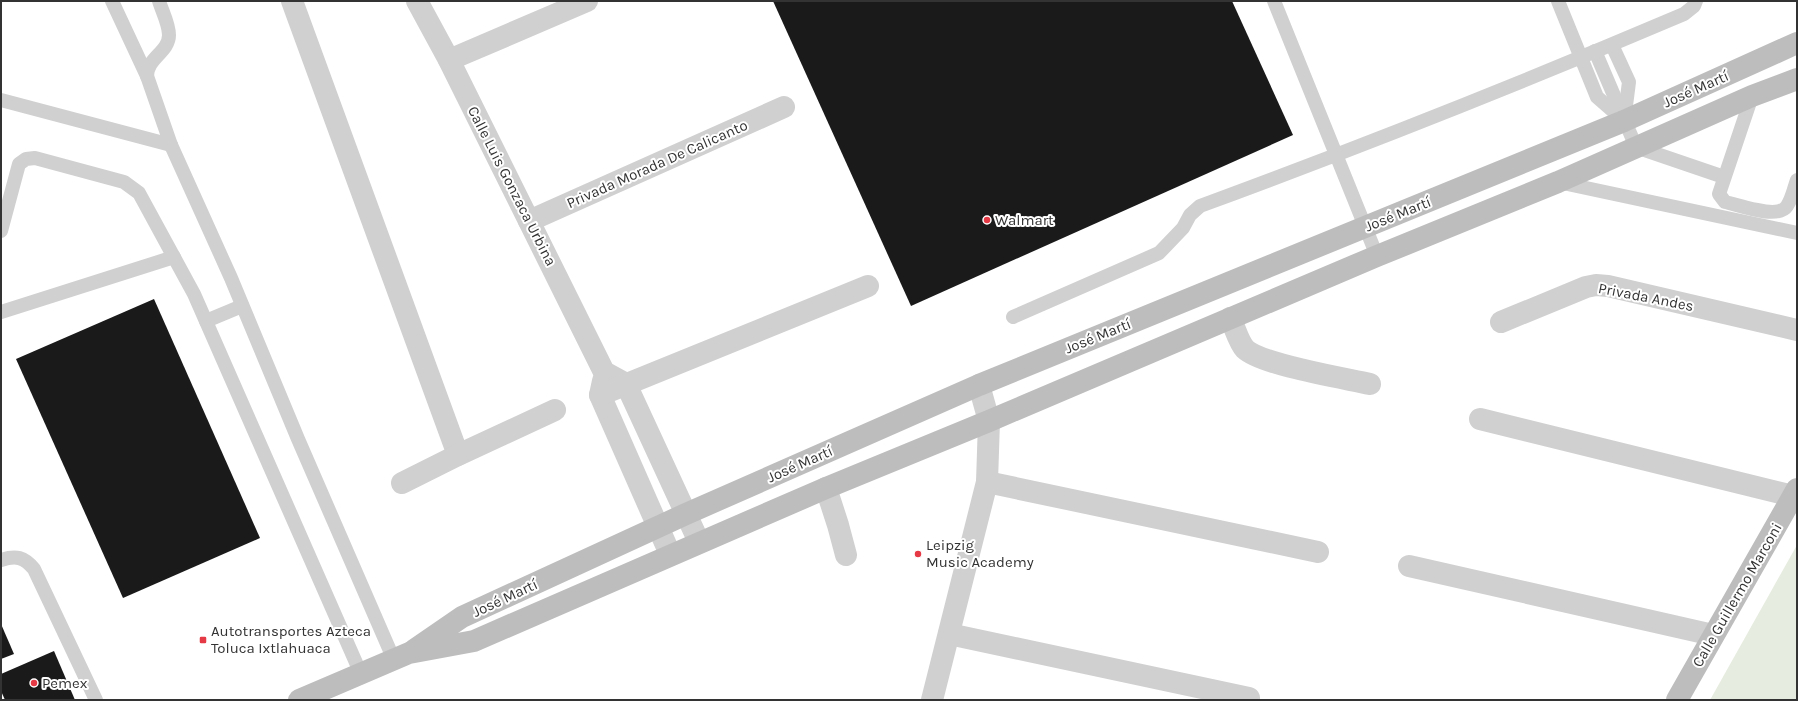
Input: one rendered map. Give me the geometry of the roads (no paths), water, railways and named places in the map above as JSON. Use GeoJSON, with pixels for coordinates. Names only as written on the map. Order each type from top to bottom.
{"type":"FeatureCollection","features":[{"type":"Feature","properties":{"kind":"main road","name":"José Martí"},"geometry":{"type":"LineString","coordinates":[[299,700],[402,656],[462,617],[686,514],[979,384],[1624,121],[1797,43]]}},
{"type":"Feature","properties":{"kind":"main road","name":"José Martí"},"geometry":{"type":"LineString","coordinates":[[402,656],[474,640],[670,554],[989,421],[1377,256],[1558,182],[1752,96],[1797,79]]}},
{"type":"Feature","properties":{"kind":"main road","name":"Calle Guillermo Marconi"},"geometry":{"type":"LineString","coordinates":[[1677,700],[1795,493]]}},
{"type":"Feature","properties":{"kind":"street"},"geometry":{"type":"LineString","coordinates":[[292,1],[458,455]]}},
{"type":"Feature","properties":{"kind":"street","name":"Calle Luis Gonzaca Urbina"},"geometry":{"type":"LineString","coordinates":[[417,1],[604,372]]}},
{"type":"Feature","properties":{"kind":"street"},"geometry":{"type":"LineString","coordinates":[[448,60],[587,1]]}},
{"type":"Feature","properties":{"kind":"street","name":"Privada Morada De Calicanto"},"geometry":{"type":"LineString","coordinates":[[529,221],[784,107]]}},
{"type":"Feature","properties":{"kind":"street","name":"Privada Andes"},"geometry":{"type":"LineString","coordinates":[[1500,322],[1586,287],[1596,285],[1608,286],[1797,330]]}},
{"type":"Feature","properties":{"kind":"street"},"geometry":{"type":"LineString","coordinates":[[600,395],[868,286]]}},
{"type":"Feature","properties":{"kind":"street"},"geometry":{"type":"LineString","coordinates":[[1230,318],[1245,349],[1257,357],[1370,384]]}},
{"type":"Feature","properties":{"kind":"street"},"geometry":{"type":"LineString","coordinates":[[670,554],[600,395],[604,372],[626,384],[699,542]]}},
{"type":"Feature","properties":{"kind":"street"},"geometry":{"type":"LineString","coordinates":[[932,700],[986,482],[989,421],[979,384]]}},
{"type":"Feature","properties":{"kind":"street"},"geometry":{"type":"LineString","coordinates":[[402,483],[555,410]]}},
{"type":"Feature","properties":{"kind":"street"},"geometry":{"type":"LineString","coordinates":[[1480,418],[1795,493]]}},
{"type":"Feature","properties":{"kind":"street"},"geometry":{"type":"LineString","coordinates":[[986,482],[1318,552]]}},
{"type":"Feature","properties":{"kind":"street"},"geometry":{"type":"LineString","coordinates":[[826,488],[846,555]]}},
{"type":"Feature","properties":{"kind":"street"},"geometry":{"type":"LineString","coordinates":[[1408,566],[1714,635]]}},
{"type":"Feature","properties":{"kind":"street"},"geometry":{"type":"LineString","coordinates":[[949,634],[1249,698]]}},
{"type":"Feature","properties":{"kind":"lane"},"geometry":{"type":"LineString","coordinates":[[112,1],[147,76],[171,145],[242,306],[402,656]]}},
{"type":"Feature","properties":{"kind":"lane"},"geometry":{"type":"LineString","coordinates":[[147,76],[147,69],[150,63],[168,41],[169,33],[159,1]]}},
{"type":"Feature","properties":{"kind":"lane"},"geometry":{"type":"LineString","coordinates":[[1274,1],[1364,228],[1377,256]]}},
{"type":"Feature","properties":{"kind":"lane"},"geometry":{"type":"LineString","coordinates":[[1558,1],[1597,97],[1624,121]]}},
{"type":"Feature","properties":{"kind":"lane"},"geometry":{"type":"LineString","coordinates":[[1013,317],[1159,253],[1182,228],[1190,215],[1200,206],[1336,156],[1612,45],[1684,14],[1694,6],[1696,1]]}},
{"type":"Feature","properties":{"kind":"lane"},"geometry":{"type":"LineString","coordinates":[[1612,45],[1629,82],[1624,121]]}},
{"type":"Feature","properties":{"kind":"lane"},"geometry":{"type":"LineString","coordinates":[[1596,51],[1636,147],[1724,178]]}},
{"type":"Feature","properties":{"kind":"lane"},"geometry":{"type":"LineString","coordinates":[[1752,96],[1719,194],[1725,202],[1771,213],[1780,212],[1787,207],[1797,180]]}},
{"type":"Feature","properties":{"kind":"lane"},"geometry":{"type":"LineString","coordinates":[[1,100],[171,145]]}},
{"type":"Feature","properties":{"kind":"lane"},"geometry":{"type":"LineString","coordinates":[[1,231],[19,164],[26,159],[35,158],[124,182],[139,193],[174,257],[206,321],[361,674]]}},
{"type":"Feature","properties":{"kind":"lane"},"geometry":{"type":"LineString","coordinates":[[1558,182],[1797,233]]}},
{"type":"Feature","properties":{"kind":"lane"},"geometry":{"type":"LineString","coordinates":[[1,312],[174,257]]}},
{"type":"Feature","properties":{"kind":"lane"},"geometry":{"type":"LineString","coordinates":[[206,321],[242,306]]}},
{"type":"Feature","properties":{"kind":"lane"},"geometry":{"type":"LineString","coordinates":[[1,560],[10,557],[26,560],[34,569],[96,700]]}},
{"type":"Feature","properties":{"kind":"place","name":"Walmart"},"geometry":{"type":"Point","coordinates":[987,220]}},
{"type":"Feature","properties":{"kind":"place","name":"Leipzig Music Academy"},"geometry":{"type":"Point","coordinates":[918,554]}},
{"type":"Feature","properties":{"kind":"place","name":"Autotransportes Azteca Toluca Ixtlahuaca"},"geometry":{"type":"Point","coordinates":[203,640]}},
{"type":"Feature","properties":{"kind":"place","name":"Pemex"},"geometry":{"type":"Point","coordinates":[34,683]}}]}
